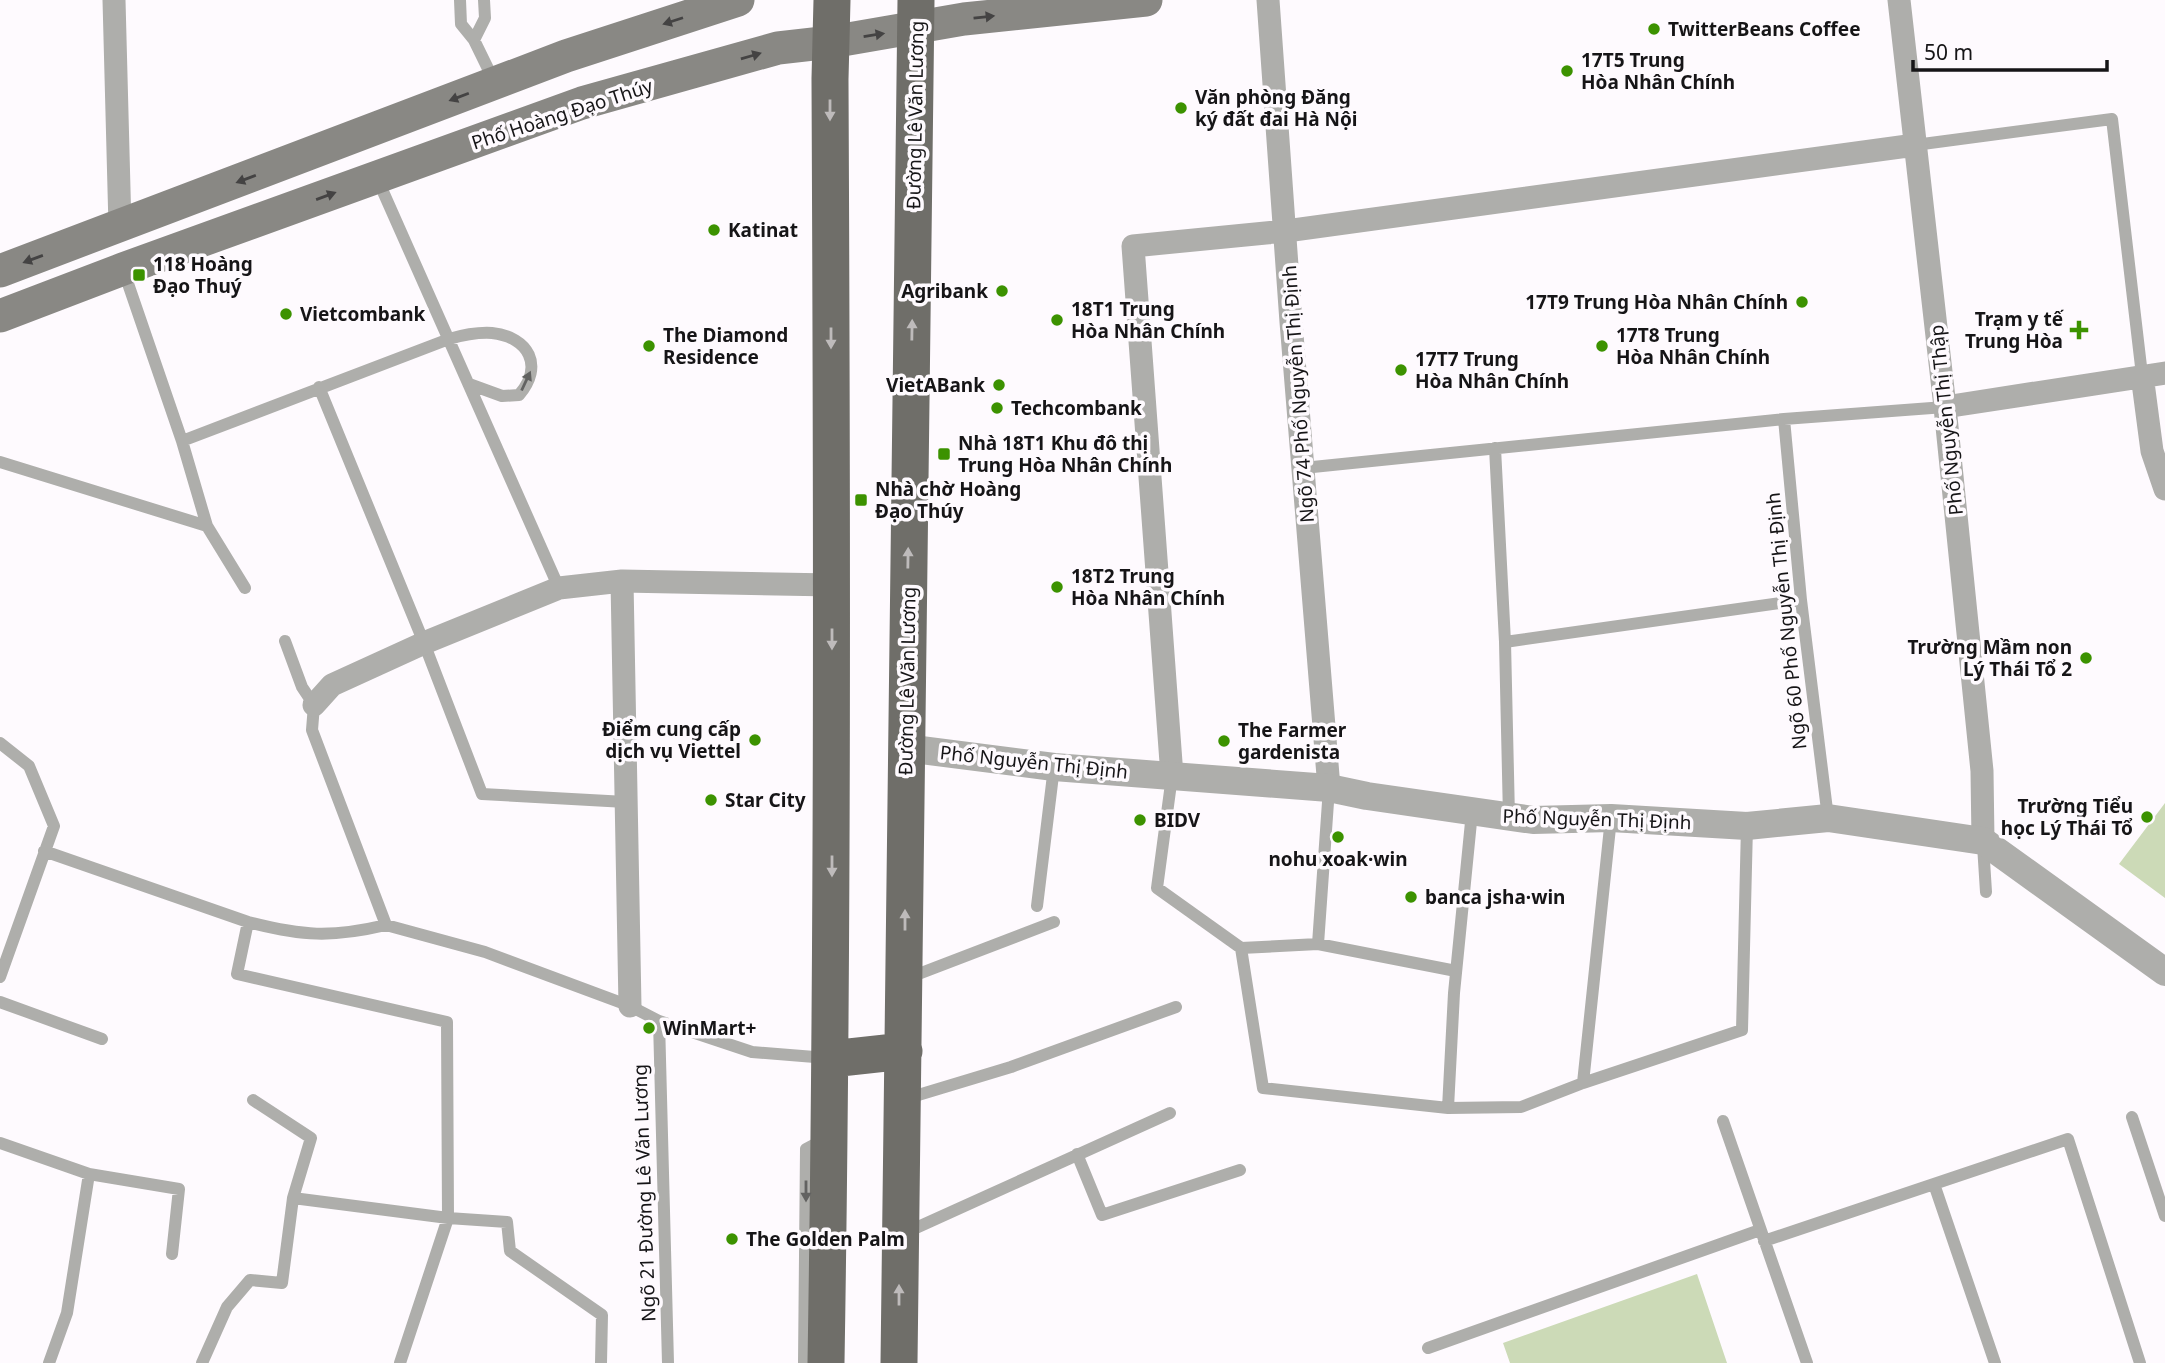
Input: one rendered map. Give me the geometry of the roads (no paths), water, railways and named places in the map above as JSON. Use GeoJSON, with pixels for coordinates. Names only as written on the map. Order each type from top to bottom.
{"type":"FeatureCollection","features":[{"type":"Feature","properties":{"kind":"main road"},"geometry":{"type":"LineString","coordinates":[[0,271],[566,56],[738,0]]}},
{"type":"Feature","properties":{"kind":"main road"},"geometry":{"type":"LineString","coordinates":[[826,1363],[831,1059],[832,0]]}},
{"type":"Feature","properties":{"kind":"main road","name":"Phố Hoàng Đạo Thúy"},"geometry":{"type":"LineString","coordinates":[[0,316],[582,103],[778,48],[831,42],[917,14],[964,19],[1146,0]]}},
{"type":"Feature","properties":{"kind":"main road","name":"Đường Lê Văn Lương"},"geometry":{"type":"LineString","coordinates":[[899,1363],[905,748],[917,14]]}},
{"type":"Feature","properties":{"kind":"main road"},"geometry":{"type":"LineString","coordinates":[[566,56],[582,103]]}},
{"type":"Feature","properties":{"kind":"main road"},"geometry":{"type":"LineString","coordinates":[[120,227],[123,269]]}},
{"type":"Feature","properties":{"kind":"main road"},"geometry":{"type":"LineString","coordinates":[[831,1059],[904,1051]]}},
{"type":"Feature","properties":{"kind":"street"},"geometry":{"type":"LineString","coordinates":[[114,0],[120,227]]}},
{"type":"Feature","properties":{"kind":"street","name":"Ngõ 74 Phố Nguyễn Thị Định"},"geometry":{"type":"LineString","coordinates":[[1268,0],[1329,788]]}},
{"type":"Feature","properties":{"kind":"street","name":"Phố Nguyễn Thị Thập"},"geometry":{"type":"LineString","coordinates":[[1899,0],[1945,407],[1982,771],[1983,841]]}},
{"type":"Feature","properties":{"kind":"street"},"geometry":{"type":"LineString","coordinates":[[1172,776],[1133,246],[1286,231],[1915,145]]}},
{"type":"Feature","properties":{"kind":"street"},"geometry":{"type":"LineString","coordinates":[[1945,407],[2154,374],[2152,450],[2165,489]]}},
{"type":"Feature","properties":{"kind":"street"},"geometry":{"type":"LineString","coordinates":[[314,705],[332,685],[424,643],[559,588],[622,581],[833,585]]}},
{"type":"Feature","properties":{"kind":"street"},"geometry":{"type":"LineString","coordinates":[[622,581],[630,1006]]}},
{"type":"Feature","properties":{"kind":"street","name":"Phố Nguyễn Thị Định"},"geometry":{"type":"LineString","coordinates":[[905,748],[1054,766],[1329,788],[1509,818],[1611,818],[1747,826],[1828,818],[1983,841],[2163,967]]}},
{"type":"Feature","properties":{"kind":"lane"},"geometry":{"type":"LineString","coordinates":[[460,0],[461,23],[474,40],[495,84]]}},
{"type":"Feature","properties":{"kind":"lane"},"geometry":{"type":"LineString","coordinates":[[474,40],[485,18],[484,0]]}},
{"type":"Feature","properties":{"kind":"lane"},"geometry":{"type":"LineString","coordinates":[[1915,145],[2112,119],[2154,374]]}},
{"type":"Feature","properties":{"kind":"lane"},"geometry":{"type":"LineString","coordinates":[[377,177],[559,588]]}},
{"type":"Feature","properties":{"kind":"lane"},"geometry":{"type":"LineString","coordinates":[[123,269],[182,441],[207,526],[245,589]]}},
{"type":"Feature","properties":{"kind":"lane"},"geometry":{"type":"LineString","coordinates":[[182,441],[319,387],[470,333],[506,335],[522,345],[531,358],[530,377],[519,394],[502,396],[469,384]]}},
{"type":"Feature","properties":{"kind":"lane"},"geometry":{"type":"LineString","coordinates":[[319,387],[424,643],[482,794],[626,802]]}},
{"type":"Feature","properties":{"kind":"lane"},"geometry":{"type":"LineString","coordinates":[[1303,468],[1784,419],[1945,407]]}},
{"type":"Feature","properties":{"kind":"lane","name":"Ngõ 60 Phố Nguyễn Thị Định"},"geometry":{"type":"LineString","coordinates":[[1784,419],[1801,600],[1828,818]]}},
{"type":"Feature","properties":{"kind":"lane"},"geometry":{"type":"LineString","coordinates":[[1495,449],[1505,642],[1509,818]]}},
{"type":"Feature","properties":{"kind":"lane"},"geometry":{"type":"LineString","coordinates":[[0,462],[207,526]]}},
{"type":"Feature","properties":{"kind":"lane"},"geometry":{"type":"LineString","coordinates":[[1505,642],[1801,600]]}},
{"type":"Feature","properties":{"kind":"lane"},"geometry":{"type":"LineString","coordinates":[[285,641],[302,687],[314,705],[312,730],[386,925]]}},
{"type":"Feature","properties":{"kind":"lane"},"geometry":{"type":"LineString","coordinates":[[0,743],[29,766],[54,825],[0,977]]}},
{"type":"Feature","properties":{"kind":"lane"},"geometry":{"type":"LineString","coordinates":[[1037,906],[1054,766]]}},
{"type":"Feature","properties":{"kind":"lane"},"geometry":{"type":"LineString","coordinates":[[1172,776],[1157,888],[1241,948],[1318,944],[1456,971]]}},
{"type":"Feature","properties":{"kind":"lane"},"geometry":{"type":"LineString","coordinates":[[1318,944],[1329,788]]}},
{"type":"Feature","properties":{"kind":"lane"},"geometry":{"type":"LineString","coordinates":[[1448,1108],[1454,993],[1472,812]]}},
{"type":"Feature","properties":{"kind":"lane"},"geometry":{"type":"LineString","coordinates":[[1583,1083],[1611,818]]}},
{"type":"Feature","properties":{"kind":"lane"},"geometry":{"type":"LineString","coordinates":[[1241,948],[1263,1088],[1448,1108],[1521,1107],[1583,1083],[1742,1030],[1747,826]]}},
{"type":"Feature","properties":{"kind":"lane"},"geometry":{"type":"LineString","coordinates":[[1983,841],[1986,892]]}},
{"type":"Feature","properties":{"kind":"lane"},"geometry":{"type":"LineString","coordinates":[[44,851],[278,930],[326,935],[354,933],[386,925],[485,952],[630,1006],[659,1021],[752,1052],[831,1059]]}},
{"type":"Feature","properties":{"kind":"lane"},"geometry":{"type":"LineString","coordinates":[[248,922],[237,974],[447,1021],[448,1218],[400,1363]]}},
{"type":"Feature","properties":{"kind":"lane"},"geometry":{"type":"LineString","coordinates":[[904,980],[1054,922]]}},
{"type":"Feature","properties":{"kind":"lane"},"geometry":{"type":"LineString","coordinates":[[0,1002],[102,1040]]}},
{"type":"Feature","properties":{"kind":"lane"},"geometry":{"type":"LineString","coordinates":[[902,1099],[1011,1067],[1176,1007]]}},
{"type":"Feature","properties":{"kind":"lane","name":"Ngõ 21 Đường Lê Văn Lương"},"geometry":{"type":"LineString","coordinates":[[659,1021],[668,1363]]}},
{"type":"Feature","properties":{"kind":"lane"},"geometry":{"type":"LineString","coordinates":[[202,1363],[227,1307],[250,1280],[282,1283],[293,1198],[311,1139],[253,1100]]}},
{"type":"Feature","properties":{"kind":"lane"},"geometry":{"type":"LineString","coordinates":[[900,1235],[1170,1113]]}},
{"type":"Feature","properties":{"kind":"lane"},"geometry":{"type":"LineString","coordinates":[[2132,1117],[2165,1216]]}},
{"type":"Feature","properties":{"kind":"lane"},"geometry":{"type":"LineString","coordinates":[[1723,1121],[1807,1363]]}},
{"type":"Feature","properties":{"kind":"lane"},"geometry":{"type":"LineString","coordinates":[[804,1363],[806,1149],[830,1137]]}},
{"type":"Feature","properties":{"kind":"lane"},"geometry":{"type":"LineString","coordinates":[[1428,1348],[1762,1235],[1934,1184],[2068,1139],[2140,1363]]}},
{"type":"Feature","properties":{"kind":"lane"},"geometry":{"type":"LineString","coordinates":[[0,1143],[89,1174],[179,1189],[172,1254]]}},
{"type":"Feature","properties":{"kind":"lane"},"geometry":{"type":"LineString","coordinates":[[1077,1154],[1102,1215],[1240,1170]]}},
{"type":"Feature","properties":{"kind":"lane"},"geometry":{"type":"LineString","coordinates":[[49,1363],[67,1313],[89,1174]]}},
{"type":"Feature","properties":{"kind":"lane"},"geometry":{"type":"LineString","coordinates":[[1934,1184],[1995,1363]]}},
{"type":"Feature","properties":{"kind":"lane"},"geometry":{"type":"LineString","coordinates":[[293,1198],[448,1218],[508,1222],[510,1251],[602,1315],[601,1363]]}},
{"type":"Feature","properties":{"kind":"place","name":"TwitterBeans Coffee"},"geometry":{"type":"Point","coordinates":[1654,29]}},
{"type":"Feature","properties":{"kind":"place","name":"17T5 Trung Hòa Nhân Chính"},"geometry":{"type":"Point","coordinates":[1567,71]}},
{"type":"Feature","properties":{"kind":"place","name":"Văn phòng Đăng ký đất đai Hà Nội"},"geometry":{"type":"Point","coordinates":[1181,108]}},
{"type":"Feature","properties":{"kind":"place","name":"Katinat"},"geometry":{"type":"Point","coordinates":[714,230]}},
{"type":"Feature","properties":{"kind":"place","name":"118 Hoàng Đạo Thuý"},"geometry":{"type":"Point","coordinates":[139,275]}},
{"type":"Feature","properties":{"kind":"place","name":"Agribank"},"geometry":{"type":"Point","coordinates":[1002,291]}},
{"type":"Feature","properties":{"kind":"place","name":"17T9 Trung Hòa Nhân Chính"},"geometry":{"type":"Point","coordinates":[1802,302]}},
{"type":"Feature","properties":{"kind":"place","name":"Vietcombank"},"geometry":{"type":"Point","coordinates":[286,314]}},
{"type":"Feature","properties":{"kind":"place","name":"18T1 Trung Hòa Nhân Chính"},"geometry":{"type":"Point","coordinates":[1057,320]}},
{"type":"Feature","properties":{"kind":"place","name":"Trạm y tế Trung Hòa"},"geometry":{"type":"Point","coordinates":[2079,330]}},
{"type":"Feature","properties":{"kind":"place","name":"The Diamond Residence"},"geometry":{"type":"Point","coordinates":[649,346]}},
{"type":"Feature","properties":{"kind":"place","name":"17T8 Trung Hòa Nhân Chính"},"geometry":{"type":"Point","coordinates":[1602,346]}},
{"type":"Feature","properties":{"kind":"place","name":"17T7 Trung Hòa Nhân Chính"},"geometry":{"type":"Point","coordinates":[1401,370]}},
{"type":"Feature","properties":{"kind":"place","name":"VietABank"},"geometry":{"type":"Point","coordinates":[999,385]}},
{"type":"Feature","properties":{"kind":"place","name":"Techcombank"},"geometry":{"type":"Point","coordinates":[997,408]}},
{"type":"Feature","properties":{"kind":"place","name":"Nhà 18T1 Khu đô thị Trung Hòa Nhân Chính"},"geometry":{"type":"Point","coordinates":[944,454]}},
{"type":"Feature","properties":{"kind":"place","name":"Nhà chờ Hoàng Đạo Thúy"},"geometry":{"type":"Point","coordinates":[861,500]}},
{"type":"Feature","properties":{"kind":"place","name":"18T2 Trung Hòa Nhân Chính"},"geometry":{"type":"Point","coordinates":[1057,587]}},
{"type":"Feature","properties":{"kind":"place","name":"Trường Mầm non Lý Thái Tổ 2"},"geometry":{"type":"Point","coordinates":[2086,658]}},
{"type":"Feature","properties":{"kind":"place","name":"Điểm cung cấp dịch vụ Viettel"},"geometry":{"type":"Point","coordinates":[755,740]}},
{"type":"Feature","properties":{"kind":"place","name":"The Farmer gardenista"},"geometry":{"type":"Point","coordinates":[1224,741]}},
{"type":"Feature","properties":{"kind":"place","name":"Star City"},"geometry":{"type":"Point","coordinates":[711,800]}},
{"type":"Feature","properties":{"kind":"place","name":"Trường Tiểu học Lý Thái Tổ"},"geometry":{"type":"Point","coordinates":[2147,817]}},
{"type":"Feature","properties":{"kind":"place","name":"BIDV"},"geometry":{"type":"Point","coordinates":[1140,820]}},
{"type":"Feature","properties":{"kind":"place","name":"nohu xoak·win"},"geometry":{"type":"Point","coordinates":[1338,837]}},
{"type":"Feature","properties":{"kind":"place","name":"banca jsha·win"},"geometry":{"type":"Point","coordinates":[1411,897]}},
{"type":"Feature","properties":{"kind":"place","name":"WinMart+"},"geometry":{"type":"Point","coordinates":[649,1028]}},
{"type":"Feature","properties":{"kind":"place","name":"The Golden Palm"},"geometry":{"type":"Point","coordinates":[732,1239]}}]}
